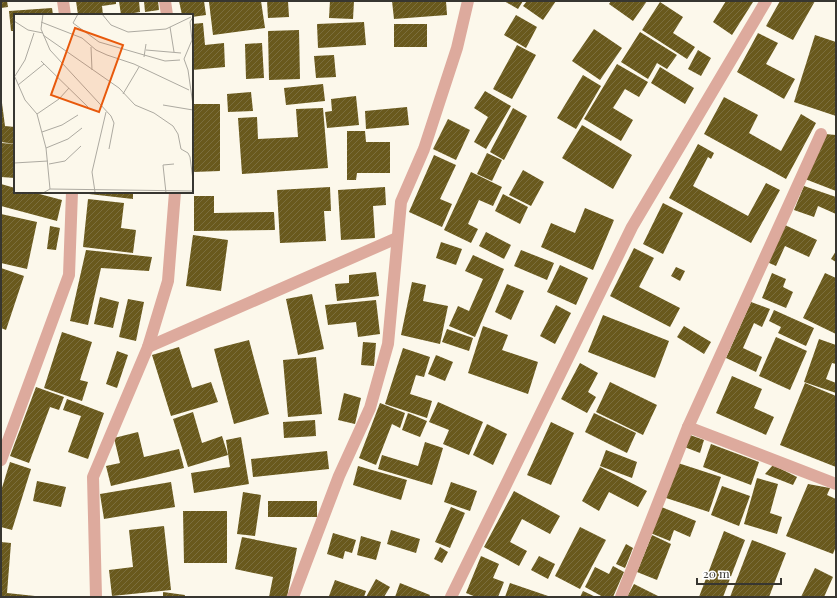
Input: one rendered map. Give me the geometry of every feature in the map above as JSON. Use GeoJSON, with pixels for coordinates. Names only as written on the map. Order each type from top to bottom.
{"type":"FeatureCollection","features":[{"type":"Feature","properties":{"kind":"street"},"geometry":{"type":"LineString","coordinates":[[63,1],[65,14]]}},
{"type":"Feature","properties":{"kind":"street"},"geometry":{"type":"LineString","coordinates":[[165,1],[167,14]]}},
{"type":"Feature","properties":{"kind":"street"},"geometry":{"type":"LineString","coordinates":[[293,597],[338,476],[370,408],[388,344],[401,202],[426,142],[457,48],[468,1]]}},
{"type":"Feature","properties":{"kind":"street"},"geometry":{"type":"LineString","coordinates":[[451,597],[632,227],[766,1]]}},
{"type":"Feature","properties":{"kind":"street"},"geometry":{"type":"LineString","coordinates":[[621,597],[688,427],[821,134]]}},
{"type":"Feature","properties":{"kind":"street"},"geometry":{"type":"LineString","coordinates":[[1,460],[69,274],[72,193]]}},
{"type":"Feature","properties":{"kind":"street"},"geometry":{"type":"LineString","coordinates":[[96,597],[93,477],[148,347],[168,281],[175,193]]}},
{"type":"Feature","properties":{"kind":"street"},"geometry":{"type":"LineString","coordinates":[[148,347],[398,238]]}},
{"type":"Feature","properties":{"kind":"street"},"geometry":{"type":"LineString","coordinates":[[688,427],[836,484]]}},
{"type":"Feature","properties":{"kind":"building"},"geometry":{"type":"Polygon","coordinates":[[[1,1],[7,1],[8,7],[1,8],[1,1]]]}},
{"type":"Feature","properties":{"kind":"building"},"geometry":{"type":"Polygon","coordinates":[[[76,1],[116,1],[116,4],[102,6],[103,14],[78,14],[76,1]]]}},
{"type":"Feature","properties":{"kind":"building"},"geometry":{"type":"Polygon","coordinates":[[[119,1],[139,1],[140,12],[121,14],[119,1]]]}},
{"type":"Feature","properties":{"kind":"building"},"geometry":{"type":"Polygon","coordinates":[[[144,1],[158,1],[159,10],[145,12],[144,1]]]}},
{"type":"Feature","properties":{"kind":"building"},"geometry":{"type":"Polygon","coordinates":[[[179,1],[204,1],[206,15],[193,17],[193,14],[182,14],[179,1]]]}},
{"type":"Feature","properties":{"kind":"building"},"geometry":{"type":"Polygon","coordinates":[[[261,1],[265,28],[213,35],[209,2],[261,1]]]}},
{"type":"Feature","properties":{"kind":"building"},"geometry":{"type":"Polygon","coordinates":[[[267,1],[288,1],[289,17],[268,18],[267,1]]]}},
{"type":"Feature","properties":{"kind":"building"},"geometry":{"type":"Polygon","coordinates":[[[330,1],[354,1],[353,19],[329,18],[330,1]]]}},
{"type":"Feature","properties":{"kind":"building"},"geometry":{"type":"Polygon","coordinates":[[[392,1],[446,1],[447,15],[394,19],[392,1]]]}},
{"type":"Feature","properties":{"kind":"building"},"geometry":{"type":"Polygon","coordinates":[[[504,1],[523,1],[518,9],[504,1]]]}},
{"type":"Feature","properties":{"kind":"building"},"geometry":{"type":"Polygon","coordinates":[[[527,1],[556,1],[543,20],[523,6],[527,1]]]}},
{"type":"Feature","properties":{"kind":"building"},"geometry":{"type":"Polygon","coordinates":[[[611,1],[647,1],[633,21],[609,4],[611,1]]]}},
{"type":"Feature","properties":{"kind":"building"},"geometry":{"type":"Polygon","coordinates":[[[726,1],[753,2],[732,35],[713,22],[726,1]]]}},
{"type":"Feature","properties":{"kind":"building"},"geometry":{"type":"Polygon","coordinates":[[[780,1],[815,1],[793,40],[766,26],[780,1]]]}},
{"type":"Feature","properties":{"kind":"building"},"geometry":{"type":"Polygon","coordinates":[[[660,2],[683,17],[673,33],[695,47],[687,59],[642,30],[660,2]]]}},
{"type":"Feature","properties":{"kind":"building"},"geometry":{"type":"Polygon","coordinates":[[[52,8],[53,14],[14,14],[14,31],[11,31],[9,11],[52,8]]]}},
{"type":"Feature","properties":{"kind":"building"},"geometry":{"type":"Polygon","coordinates":[[[516,15],[537,27],[526,48],[504,35],[516,15]]]}},
{"type":"Feature","properties":{"kind":"building"},"geometry":{"type":"Polygon","coordinates":[[[364,22],[366,45],[318,48],[317,24],[364,22]]]}},
{"type":"Feature","properties":{"kind":"building"},"geometry":{"type":"Polygon","coordinates":[[[203,23],[205,45],[224,43],[225,67],[193,70],[193,24],[203,23]]]}},
{"type":"Feature","properties":{"kind":"building"},"geometry":{"type":"Polygon","coordinates":[[[394,24],[427,24],[427,47],[394,47],[394,24]]]}},
{"type":"Feature","properties":{"kind":"building"},"geometry":{"type":"Polygon","coordinates":[[[594,29],[622,48],[600,80],[572,61],[594,29]]]}},
{"type":"Feature","properties":{"kind":"building"},"geometry":{"type":"Polygon","coordinates":[[[299,30],[300,79],[269,80],[268,31],[299,30]]]}},
{"type":"Feature","properties":{"kind":"building"},"geometry":{"type":"Polygon","coordinates":[[[640,32],[677,55],[667,69],[657,63],[648,79],[621,62],[640,32]]]}},
{"type":"Feature","properties":{"kind":"building"},"geometry":{"type":"Polygon","coordinates":[[[758,33],[778,43],[766,64],[795,79],[784,99],[737,72],[758,33]]]}},
{"type":"Feature","properties":{"kind":"building"},"geometry":{"type":"Polygon","coordinates":[[[815,35],[836,42],[836,116],[794,102],[815,35]]]}},
{"type":"Feature","properties":{"kind":"building"},"geometry":{"type":"Polygon","coordinates":[[[262,43],[264,78],[246,79],[245,44],[262,43]]]}},
{"type":"Feature","properties":{"kind":"building"},"geometry":{"type":"Polygon","coordinates":[[[517,45],[536,55],[512,99],[493,89],[517,45]]]}},
{"type":"Feature","properties":{"kind":"building"},"geometry":{"type":"Polygon","coordinates":[[[698,50],[711,58],[701,76],[688,69],[698,50]]]}},
{"type":"Feature","properties":{"kind":"building"},"geometry":{"type":"Polygon","coordinates":[[[334,55],[336,77],[316,78],[314,56],[334,55]]]}},
{"type":"Feature","properties":{"kind":"building"},"geometry":{"type":"Polygon","coordinates":[[[617,64],[648,82],[639,97],[625,89],[613,108],[633,120],[621,141],[584,119],[617,64]]]}},
{"type":"Feature","properties":{"kind":"building"},"geometry":{"type":"Polygon","coordinates":[[[660,67],[694,88],[685,104],[651,83],[660,67]]]}},
{"type":"Feature","properties":{"kind":"building"},"geometry":{"type":"Polygon","coordinates":[[[583,75],[601,86],[576,129],[557,118],[583,75]]]}},
{"type":"Feature","properties":{"kind":"building"},"geometry":{"type":"Polygon","coordinates":[[[323,84],[325,101],[286,105],[284,88],[323,84]]]}},
{"type":"Feature","properties":{"kind":"building"},"geometry":{"type":"Polygon","coordinates":[[[485,91],[511,106],[486,149],[474,142],[488,117],[474,108],[485,91]]]}},
{"type":"Feature","properties":{"kind":"building"},"geometry":{"type":"Polygon","coordinates":[[[251,92],[253,111],[228,112],[227,94],[251,92]]]}},
{"type":"Feature","properties":{"kind":"building"},"geometry":{"type":"Polygon","coordinates":[[[356,96],[359,125],[327,128],[325,112],[332,111],[331,99],[356,96]]]}},
{"type":"Feature","properties":{"kind":"building"},"geometry":{"type":"Polygon","coordinates":[[[724,97],[758,115],[749,133],[781,151],[801,114],[816,123],[786,179],[704,134],[724,97]]]}},
{"type":"Feature","properties":{"kind":"building"},"geometry":{"type":"Polygon","coordinates":[[[2,103],[5,126],[14,127],[14,144],[1,142],[2,103]]]}},
{"type":"Feature","properties":{"kind":"building"},"geometry":{"type":"Polygon","coordinates":[[[193,104],[220,104],[220,171],[193,172],[193,104]]]}},
{"type":"Feature","properties":{"kind":"building"},"geometry":{"type":"Polygon","coordinates":[[[407,107],[409,125],[366,129],[365,111],[407,107]]]}},
{"type":"Feature","properties":{"kind":"building"},"geometry":{"type":"Polygon","coordinates":[[[323,108],[328,168],[242,174],[238,118],[257,117],[258,139],[298,137],[296,109],[323,108]]]}},
{"type":"Feature","properties":{"kind":"building"},"geometry":{"type":"Polygon","coordinates":[[[513,108],[527,116],[504,160],[490,152],[513,108]]]}},
{"type":"Feature","properties":{"kind":"building"},"geometry":{"type":"Polygon","coordinates":[[[448,119],[470,130],[456,160],[433,149],[448,119]]]}},
{"type":"Feature","properties":{"kind":"building"},"geometry":{"type":"Polygon","coordinates":[[[582,125],[632,155],[613,189],[562,158],[582,125]]]}},
{"type":"Feature","properties":{"kind":"building"},"geometry":{"type":"Polygon","coordinates":[[[347,131],[365,131],[366,142],[390,142],[390,173],[357,173],[356,180],[347,180],[347,131]]]}},
{"type":"Feature","properties":{"kind":"building"},"geometry":{"type":"Polygon","coordinates":[[[825,134],[836,135],[836,191],[805,179],[825,134]]]}},
{"type":"Feature","properties":{"kind":"building"},"geometry":{"type":"Polygon","coordinates":[[[1,143],[14,144],[14,178],[1,177],[1,143]]]}},
{"type":"Feature","properties":{"kind":"building"},"geometry":{"type":"Polygon","coordinates":[[[698,144],[714,153],[711,159],[708,157],[693,186],[748,216],[766,183],[780,190],[751,243],[669,198],[698,144]]]}},
{"type":"Feature","properties":{"kind":"building"},"geometry":{"type":"Polygon","coordinates":[[[487,153],[502,160],[492,181],[477,174],[487,153]]]}},
{"type":"Feature","properties":{"kind":"building"},"geometry":{"type":"Polygon","coordinates":[[[434,155],[456,165],[440,199],[452,204],[442,227],[409,212],[434,155]]]}},
{"type":"Feature","properties":{"kind":"building"},"geometry":{"type":"Polygon","coordinates":[[[523,170],[544,182],[531,206],[509,195],[523,170]]]}},
{"type":"Feature","properties":{"kind":"building"},"geometry":{"type":"Polygon","coordinates":[[[471,172],[502,187],[493,206],[479,200],[468,224],[478,229],[471,243],[444,230],[471,172]]]}},
{"type":"Feature","properties":{"kind":"building"},"geometry":{"type":"Polygon","coordinates":[[[1,184],[14,188],[14,193],[36,193],[62,200],[57,221],[1,206],[1,184]]]}},
{"type":"Feature","properties":{"kind":"building"},"geometry":{"type":"Polygon","coordinates":[[[804,186],[836,197],[836,214],[818,206],[814,217],[794,210],[804,186]]]}},
{"type":"Feature","properties":{"kind":"building"},"geometry":{"type":"Polygon","coordinates":[[[330,187],[331,211],[324,211],[326,241],[280,243],[277,190],[330,187]]]}},
{"type":"Feature","properties":{"kind":"building"},"geometry":{"type":"Polygon","coordinates":[[[385,187],[386,205],[373,206],[375,238],[341,240],[338,190],[385,187]]]}},
{"type":"Feature","properties":{"kind":"building"},"geometry":{"type":"Polygon","coordinates":[[[133,193],[133,199],[89,194],[133,193]]]}},
{"type":"Feature","properties":{"kind":"building"},"geometry":{"type":"Polygon","coordinates":[[[503,194],[528,207],[520,224],[495,211],[503,194]]]}},
{"type":"Feature","properties":{"kind":"building"},"geometry":{"type":"Polygon","coordinates":[[[194,196],[214,196],[214,213],[274,212],[275,230],[194,231],[194,196]]]}},
{"type":"Feature","properties":{"kind":"building"},"geometry":{"type":"Polygon","coordinates":[[[88,199],[124,203],[121,228],[136,230],[133,253],[83,247],[88,199]]]}},
{"type":"Feature","properties":{"kind":"building"},"geometry":{"type":"Polygon","coordinates":[[[663,203],[683,213],[663,254],[643,244],[663,203]]]}},
{"type":"Feature","properties":{"kind":"building"},"geometry":{"type":"Polygon","coordinates":[[[585,208],[614,220],[593,270],[541,247],[551,223],[575,233],[585,208]]]}},
{"type":"Feature","properties":{"kind":"building"},"geometry":{"type":"Polygon","coordinates":[[[1,214],[37,222],[27,269],[1,263],[1,214]]]}},
{"type":"Feature","properties":{"kind":"building"},"geometry":{"type":"Polygon","coordinates":[[[785,225],[817,240],[809,257],[785,246],[776,266],[767,262],[785,225]]]}},
{"type":"Feature","properties":{"kind":"building"},"geometry":{"type":"Polygon","coordinates":[[[50,226],[60,228],[56,250],[47,249],[50,226]]]}},
{"type":"Feature","properties":{"kind":"building"},"geometry":{"type":"Polygon","coordinates":[[[486,232],[511,245],[504,259],[479,246],[486,232]]]}},
{"type":"Feature","properties":{"kind":"building"},"geometry":{"type":"Polygon","coordinates":[[[193,235],[228,240],[221,291],[186,286],[193,235]]]}},
{"type":"Feature","properties":{"kind":"building"},"geometry":{"type":"Polygon","coordinates":[[[441,242],[462,249],[456,265],[436,258],[441,242]]]}},
{"type":"Feature","properties":{"kind":"building"},"geometry":{"type":"Polygon","coordinates":[[[634,248],[654,258],[639,287],[680,308],[670,327],[610,296],[634,248]]]}},
{"type":"Feature","properties":{"kind":"building"},"geometry":{"type":"Polygon","coordinates":[[[86,250],[152,257],[149,271],[101,268],[88,325],[70,321],[86,250]]]}},
{"type":"Feature","properties":{"kind":"building"},"geometry":{"type":"Polygon","coordinates":[[[521,250],[554,263],[547,280],[514,266],[521,250]]]}},
{"type":"Feature","properties":{"kind":"building"},"geometry":{"type":"Polygon","coordinates":[[[836,251],[836,262],[831,259],[836,251]]]}},
{"type":"Feature","properties":{"kind":"building"},"geometry":{"type":"Polygon","coordinates":[[[473,255],[504,269],[475,337],[449,326],[458,306],[469,311],[483,279],[465,271],[473,255]]]}},
{"type":"Feature","properties":{"kind":"building"},"geometry":{"type":"Polygon","coordinates":[[[560,265],[588,278],[576,305],[547,292],[560,265]]]}},
{"type":"Feature","properties":{"kind":"building"},"geometry":{"type":"Polygon","coordinates":[[[676,267],[685,271],[680,281],[671,276],[676,267]]]}},
{"type":"Feature","properties":{"kind":"building"},"geometry":{"type":"Polygon","coordinates":[[[1,268],[24,276],[6,330],[1,328],[1,268]]]}},
{"type":"Feature","properties":{"kind":"building"},"geometry":{"type":"Polygon","coordinates":[[[376,272],[379,296],[337,301],[335,284],[349,283],[349,275],[376,272]]]}},
{"type":"Feature","properties":{"kind":"building"},"geometry":{"type":"Polygon","coordinates":[[[772,273],[786,279],[783,287],[793,292],[786,308],[762,298],[772,273]]]}},
{"type":"Feature","properties":{"kind":"building"},"geometry":{"type":"Polygon","coordinates":[[[825,273],[836,278],[836,334],[803,318],[825,273]]]}},
{"type":"Feature","properties":{"kind":"building"},"geometry":{"type":"Polygon","coordinates":[[[412,282],[426,285],[423,301],[448,306],[440,344],[401,335],[412,282]]]}},
{"type":"Feature","properties":{"kind":"building"},"geometry":{"type":"Polygon","coordinates":[[[507,284],[524,291],[511,320],[495,312],[507,284]]]}},
{"type":"Feature","properties":{"kind":"building"},"geometry":{"type":"Polygon","coordinates":[[[312,294],[324,349],[298,355],[286,299],[312,294]]]}},
{"type":"Feature","properties":{"kind":"building"},"geometry":{"type":"Polygon","coordinates":[[[100,297],[119,302],[113,328],[94,324],[100,297]]]}},
{"type":"Feature","properties":{"kind":"building"},"geometry":{"type":"Polygon","coordinates":[[[128,299],[144,302],[136,341],[119,337],[128,299]]]}},
{"type":"Feature","properties":{"kind":"building"},"geometry":{"type":"Polygon","coordinates":[[[376,300],[380,334],[358,337],[356,322],[328,325],[325,305],[376,300]]]}},
{"type":"Feature","properties":{"kind":"building"},"geometry":{"type":"Polygon","coordinates":[[[751,302],[770,309],[762,327],[754,323],[743,348],[762,357],[756,372],[726,358],[751,302]]]}},
{"type":"Feature","properties":{"kind":"building"},"geometry":{"type":"Polygon","coordinates":[[[556,305],[571,313],[555,344],[540,336],[556,305]]]}},
{"type":"Feature","properties":{"kind":"building"},"geometry":{"type":"Polygon","coordinates":[[[774,310],[814,328],[806,346],[778,333],[781,327],[769,321],[774,310]]]}},
{"type":"Feature","properties":{"kind":"building"},"geometry":{"type":"Polygon","coordinates":[[[603,315],[669,341],[655,378],[588,352],[603,315]]]}},
{"type":"Feature","properties":{"kind":"building"},"geometry":{"type":"Polygon","coordinates":[[[483,326],[508,335],[502,350],[538,362],[528,394],[468,373],[483,326]]]}},
{"type":"Feature","properties":{"kind":"building"},"geometry":{"type":"Polygon","coordinates":[[[684,326],[711,342],[704,354],[677,337],[684,326]]]}},
{"type":"Feature","properties":{"kind":"building"},"geometry":{"type":"Polygon","coordinates":[[[447,329],[473,338],[469,351],[442,342],[447,329]]]}},
{"type":"Feature","properties":{"kind":"building"},"geometry":{"type":"Polygon","coordinates":[[[62,332],[92,342],[80,380],[88,382],[82,401],[44,388],[62,332]]]}},
{"type":"Feature","properties":{"kind":"building"},"geometry":{"type":"Polygon","coordinates":[[[776,337],[807,351],[790,390],[759,376],[776,337]]]}},
{"type":"Feature","properties":{"kind":"building"},"geometry":{"type":"Polygon","coordinates":[[[819,339],[836,345],[836,364],[832,363],[826,379],[836,383],[836,393],[804,382],[819,339]]]}},
{"type":"Feature","properties":{"kind":"building"},"geometry":{"type":"Polygon","coordinates":[[[249,340],[269,414],[234,424],[214,349],[249,340]]]}},
{"type":"Feature","properties":{"kind":"building"},"geometry":{"type":"Polygon","coordinates":[[[363,342],[376,343],[374,366],[361,365],[363,342]]]}},
{"type":"Feature","properties":{"kind":"building"},"geometry":{"type":"Polygon","coordinates":[[[179,347],[192,388],[211,382],[218,402],[171,416],[152,355],[179,347]]]}},
{"type":"Feature","properties":{"kind":"building"},"geometry":{"type":"Polygon","coordinates":[[[403,348],[430,357],[424,377],[416,375],[410,394],[432,401],[427,418],[385,404],[403,348]]]}},
{"type":"Feature","properties":{"kind":"building"},"geometry":{"type":"Polygon","coordinates":[[[117,351],[128,355],[117,388],[106,384],[117,351]]]}},
{"type":"Feature","properties":{"kind":"building"},"geometry":{"type":"Polygon","coordinates":[[[436,355],[453,362],[445,381],[428,374],[436,355]]]}},
{"type":"Feature","properties":{"kind":"building"},"geometry":{"type":"Polygon","coordinates":[[[316,357],[322,414],[288,417],[283,360],[316,357]]]}},
{"type":"Feature","properties":{"kind":"building"},"geometry":{"type":"Polygon","coordinates":[[[580,363],[598,373],[588,392],[596,397],[587,413],[561,399],[580,363]]]}},
{"type":"Feature","properties":{"kind":"building"},"geometry":{"type":"Polygon","coordinates":[[[732,376],[762,389],[754,408],[774,417],[766,435],[716,413],[732,376]]]}},
{"type":"Feature","properties":{"kind":"building"},"geometry":{"type":"Polygon","coordinates":[[[610,382],[657,405],[643,435],[596,412],[610,382]]]}},
{"type":"Feature","properties":{"kind":"building"},"geometry":{"type":"Polygon","coordinates":[[[805,383],[836,396],[836,467],[780,445],[805,383]]]}},
{"type":"Feature","properties":{"kind":"building"},"geometry":{"type":"Polygon","coordinates":[[[36,387],[64,397],[59,410],[50,407],[29,463],[10,456],[36,387]]]}},
{"type":"Feature","properties":{"kind":"building"},"geometry":{"type":"Polygon","coordinates":[[[344,393],[361,398],[355,424],[338,420],[344,393]]]}},
{"type":"Feature","properties":{"kind":"building"},"geometry":{"type":"Polygon","coordinates":[[[67,399],[104,413],[88,459],[68,452],[81,416],[63,410],[67,399]]]}},
{"type":"Feature","properties":{"kind":"building"},"geometry":{"type":"Polygon","coordinates":[[[438,402],[483,422],[469,455],[443,444],[449,430],[429,422],[438,402]]]}},
{"type":"Feature","properties":{"kind":"building"},"geometry":{"type":"Polygon","coordinates":[[[380,403],[405,413],[400,428],[392,424],[376,465],[359,458],[380,403]]]}},
{"type":"Feature","properties":{"kind":"building"},"geometry":{"type":"Polygon","coordinates":[[[193,412],[202,443],[222,436],[228,455],[188,467],[173,419],[193,412]]]}},
{"type":"Feature","properties":{"kind":"building"},"geometry":{"type":"Polygon","coordinates":[[[408,413],[427,421],[420,437],[402,430],[408,413]]]}},
{"type":"Feature","properties":{"kind":"building"},"geometry":{"type":"Polygon","coordinates":[[[594,413],[636,433],[627,453],[585,432],[594,413]]]}},
{"type":"Feature","properties":{"kind":"building"},"geometry":{"type":"Polygon","coordinates":[[[315,420],[316,436],[284,438],[283,422],[315,420]]]}},
{"type":"Feature","properties":{"kind":"building"},"geometry":{"type":"Polygon","coordinates":[[[551,422],[574,433],[551,485],[527,475],[551,422]]]}},
{"type":"Feature","properties":{"kind":"building"},"geometry":{"type":"Polygon","coordinates":[[[487,424],[507,434],[493,465],[473,455],[487,424]]]}},
{"type":"Feature","properties":{"kind":"building"},"geometry":{"type":"Polygon","coordinates":[[[138,432],[144,457],[179,449],[184,468],[111,486],[106,466],[120,463],[114,438],[138,432]]]}},
{"type":"Feature","properties":{"kind":"building"},"geometry":{"type":"Polygon","coordinates":[[[690,435],[704,440],[700,453],[682,446],[690,435]]]}},
{"type":"Feature","properties":{"kind":"building"},"geometry":{"type":"Polygon","coordinates":[[[241,437],[249,484],[194,493],[191,473],[230,467],[226,440],[241,437]]]}},
{"type":"Feature","properties":{"kind":"building"},"geometry":{"type":"Polygon","coordinates":[[[425,442],[443,448],[432,485],[378,469],[382,455],[418,466],[425,442]]]}},
{"type":"Feature","properties":{"kind":"building"},"geometry":{"type":"Polygon","coordinates":[[[711,444],[759,462],[751,485],[703,467],[711,444]]]}},
{"type":"Feature","properties":{"kind":"building"},"geometry":{"type":"Polygon","coordinates":[[[606,450],[637,462],[632,478],[600,466],[606,450]]]}},
{"type":"Feature","properties":{"kind":"building"},"geometry":{"type":"Polygon","coordinates":[[[327,451],[329,469],[253,477],[251,459],[327,451]]]}},
{"type":"Feature","properties":{"kind":"building"},"geometry":{"type":"Polygon","coordinates":[[[10,462],[31,469],[12,530],[1,527],[1,491],[10,462]]]}},
{"type":"Feature","properties":{"kind":"building"},"geometry":{"type":"Polygon","coordinates":[[[678,463],[721,477],[709,512],[663,497],[678,463]]]}},
{"type":"Feature","properties":{"kind":"building"},"geometry":{"type":"Polygon","coordinates":[[[773,465],[797,477],[793,485],[765,474],[773,465]]]}},
{"type":"Feature","properties":{"kind":"building"},"geometry":{"type":"Polygon","coordinates":[[[358,466],[407,480],[401,500],[353,485],[358,466]]]}},
{"type":"Feature","properties":{"kind":"building"},"geometry":{"type":"Polygon","coordinates":[[[600,467],[647,491],[638,507],[609,492],[599,511],[582,501],[600,467]]]}},
{"type":"Feature","properties":{"kind":"building"},"geometry":{"type":"Polygon","coordinates":[[[757,478],[778,484],[770,513],[782,517],[777,534],[744,524],[757,478]]]}},
{"type":"Feature","properties":{"kind":"building"},"geometry":{"type":"Polygon","coordinates":[[[37,481],[66,487],[61,507],[33,501],[37,481]]]}},
{"type":"Feature","properties":{"kind":"building"},"geometry":{"type":"Polygon","coordinates":[[[171,482],[175,507],[104,519],[100,494],[171,482]]]}},
{"type":"Feature","properties":{"kind":"building"},"geometry":{"type":"Polygon","coordinates":[[[451,482],[477,491],[470,511],[444,502],[451,482]]]}},
{"type":"Feature","properties":{"kind":"building"},"geometry":{"type":"Polygon","coordinates":[[[808,484],[830,488],[827,495],[836,499],[836,546],[833,554],[786,536],[808,484]]]}},
{"type":"Feature","properties":{"kind":"building"},"geometry":{"type":"Polygon","coordinates":[[[722,486],[750,496],[739,526],[711,515],[722,486]]]}},
{"type":"Feature","properties":{"kind":"building"},"geometry":{"type":"Polygon","coordinates":[[[514,491],[560,516],[550,534],[522,519],[510,542],[527,551],[519,566],[484,547],[514,491]]]}},
{"type":"Feature","properties":{"kind":"building"},"geometry":{"type":"Polygon","coordinates":[[[243,492],[261,495],[255,536],[237,534],[243,492]]]}},
{"type":"Feature","properties":{"kind":"building"},"geometry":{"type":"Polygon","coordinates":[[[268,501],[317,501],[317,517],[268,517],[268,501]]]}},
{"type":"Feature","properties":{"kind":"building"},"geometry":{"type":"Polygon","coordinates":[[[659,506],[696,521],[690,537],[674,530],[670,541],[648,532],[659,506]]]}},
{"type":"Feature","properties":{"kind":"building"},"geometry":{"type":"Polygon","coordinates":[[[451,507],[465,513],[450,548],[435,542],[451,507]]]}},
{"type":"Feature","properties":{"kind":"building"},"geometry":{"type":"Polygon","coordinates":[[[183,511],[227,511],[227,563],[184,563],[183,511]]]}},
{"type":"Feature","properties":{"kind":"building"},"geometry":{"type":"Polygon","coordinates":[[[164,526],[171,590],[112,596],[109,570],[133,567],[129,530],[164,526]]]}},
{"type":"Feature","properties":{"kind":"building"},"geometry":{"type":"Polygon","coordinates":[[[580,527],[606,540],[580,589],[555,576],[580,527]]]}},
{"type":"Feature","properties":{"kind":"building"},"geometry":{"type":"Polygon","coordinates":[[[391,530],[420,539],[416,553],[387,544],[391,530]]]}},
{"type":"Feature","properties":{"kind":"building"},"geometry":{"type":"Polygon","coordinates":[[[724,531],[745,540],[723,597],[699,597],[724,531]]]}},
{"type":"Feature","properties":{"kind":"building"},"geometry":{"type":"Polygon","coordinates":[[[333,533],[356,540],[352,553],[345,551],[343,559],[327,554],[333,533]]]}},
{"type":"Feature","properties":{"kind":"building"},"geometry":{"type":"Polygon","coordinates":[[[652,535],[671,544],[657,580],[637,572],[652,535]]]}},
{"type":"Feature","properties":{"kind":"building"},"geometry":{"type":"Polygon","coordinates":[[[361,536],[381,542],[376,560],[357,555],[361,536]]]}},
{"type":"Feature","properties":{"kind":"building"},"geometry":{"type":"Polygon","coordinates":[[[242,537],[297,548],[287,597],[269,597],[273,577],[235,569],[242,537]]]}},
{"type":"Feature","properties":{"kind":"building"},"geometry":{"type":"Polygon","coordinates":[[[752,540],[786,553],[769,597],[730,597],[752,540]]]}},
{"type":"Feature","properties":{"kind":"building"},"geometry":{"type":"Polygon","coordinates":[[[1,542],[11,543],[7,593],[35,597],[1,597],[1,542]]]}},
{"type":"Feature","properties":{"kind":"building"},"geometry":{"type":"Polygon","coordinates":[[[626,544],[633,548],[625,568],[616,564],[626,544]]]}},
{"type":"Feature","properties":{"kind":"building"},"geometry":{"type":"Polygon","coordinates":[[[440,547],[448,552],[442,563],[434,559],[440,547]]]}},
{"type":"Feature","properties":{"kind":"building"},"geometry":{"type":"Polygon","coordinates":[[[481,556],[499,564],[493,578],[504,582],[498,597],[476,597],[466,593],[481,556]]]}},
{"type":"Feature","properties":{"kind":"building"},"geometry":{"type":"Polygon","coordinates":[[[539,556],[555,564],[548,579],[531,570],[539,556]]]}},
{"type":"Feature","properties":{"kind":"building"},"geometry":{"type":"Polygon","coordinates":[[[613,566],[624,572],[613,597],[603,597],[585,587],[595,567],[609,574],[613,566]]]}},
{"type":"Feature","properties":{"kind":"building"},"geometry":{"type":"Polygon","coordinates":[[[815,568],[833,577],[824,597],[801,597],[815,568]]]}},
{"type":"Feature","properties":{"kind":"building"},"geometry":{"type":"Polygon","coordinates":[[[376,579],[390,587],[384,597],[366,597],[376,579]]]}},
{"type":"Feature","properties":{"kind":"building"},"geometry":{"type":"Polygon","coordinates":[[[335,580],[366,591],[364,597],[329,596],[335,580]]]}},
{"type":"Feature","properties":{"kind":"building"},"geometry":{"type":"Polygon","coordinates":[[[400,583],[430,595],[429,597],[395,597],[400,583]]]}},
{"type":"Feature","properties":{"kind":"building"},"geometry":{"type":"Polygon","coordinates":[[[510,583],[551,597],[505,597],[510,583]]]}},
{"type":"Feature","properties":{"kind":"building"},"geometry":{"type":"Polygon","coordinates":[[[634,584],[660,597],[627,597],[634,584]]]}},
{"type":"Feature","properties":{"kind":"building"},"geometry":{"type":"Polygon","coordinates":[[[583,591],[596,597],[580,597],[583,591]]]}},
{"type":"Feature","properties":{"kind":"building"},"geometry":{"type":"Polygon","coordinates":[[[163,592],[185,595],[185,597],[163,597],[163,592]]]}}]}
